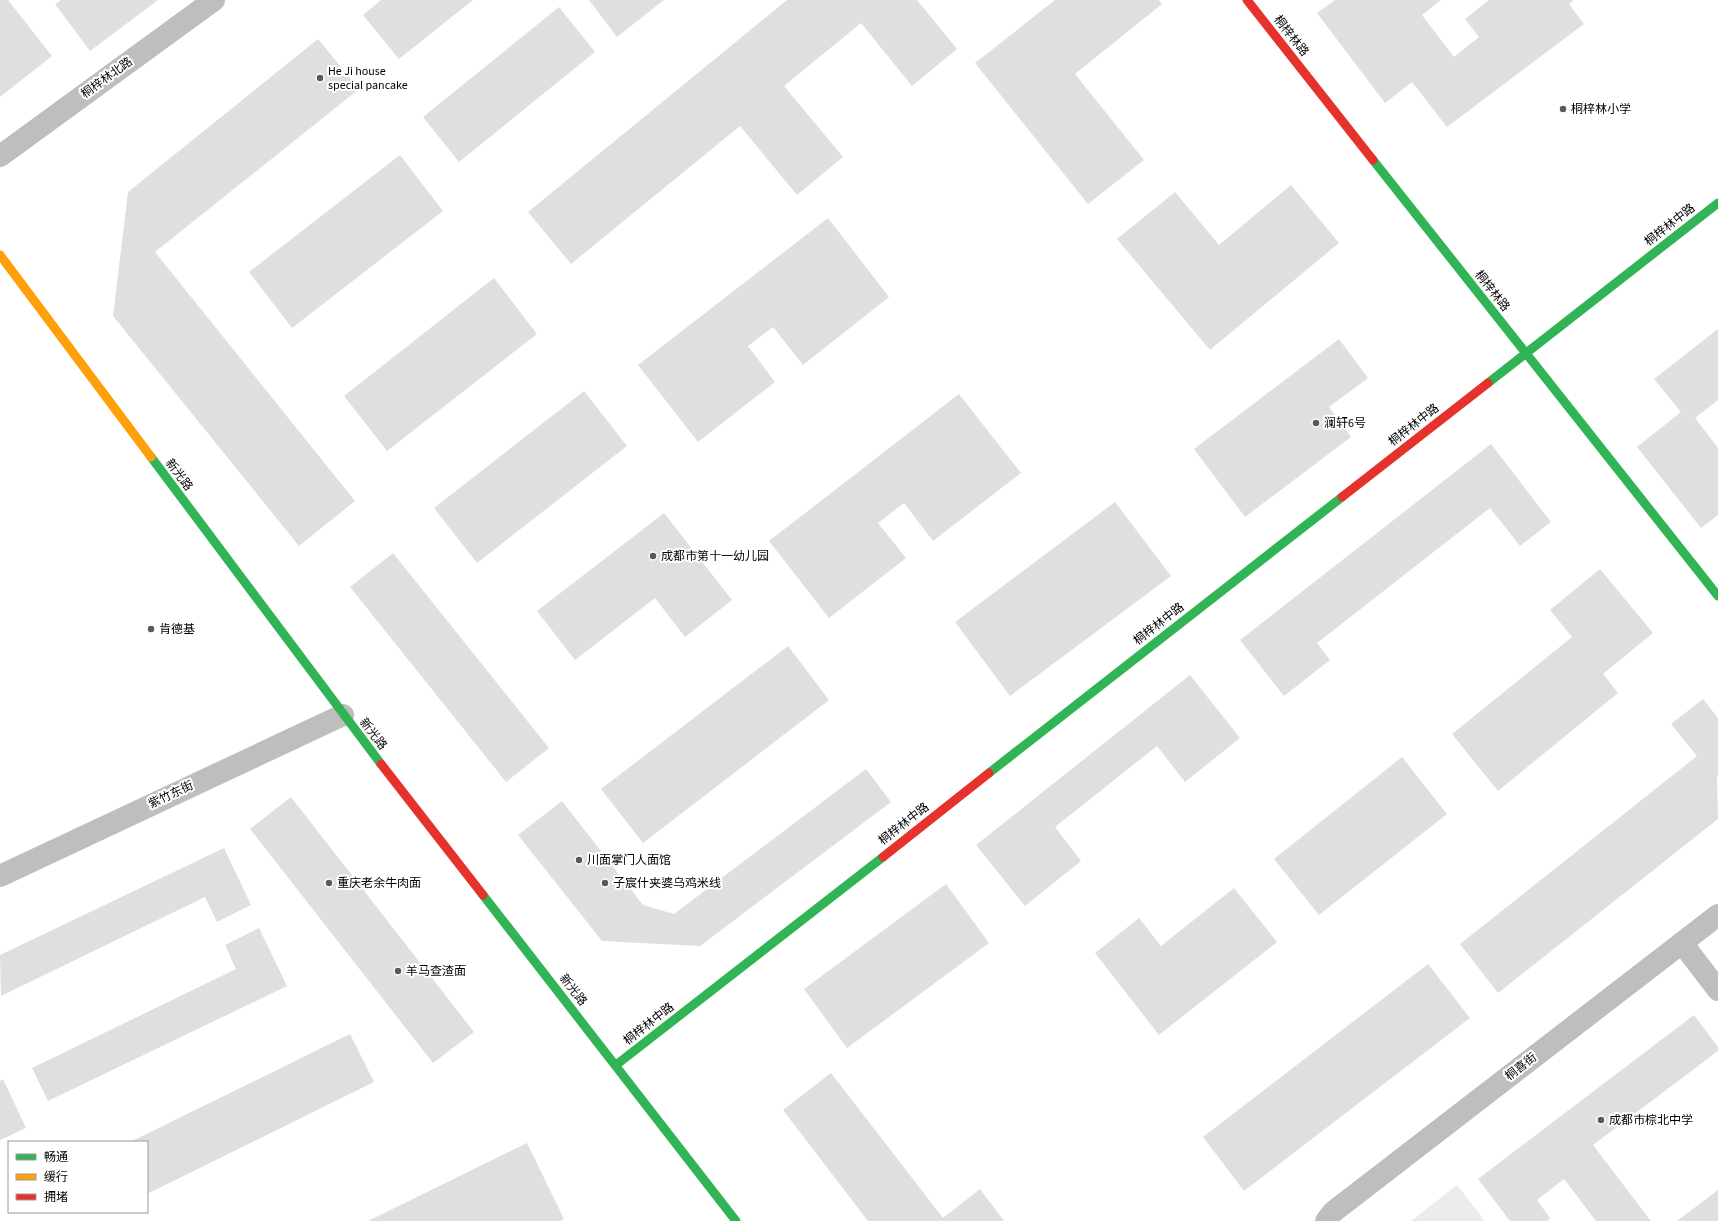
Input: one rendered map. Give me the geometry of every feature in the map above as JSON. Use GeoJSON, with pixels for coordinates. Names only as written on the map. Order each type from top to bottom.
{"type":"FeatureCollection","features":[{"type":"Feature","properties":{"kind":"street","name":"桐梓林北路"},"geometry":{"type":"LineString","coordinates":[[0,156],[214,0]]}},
{"type":"Feature","properties":{"kind":"street","name":"桐梓林路"},"geometry":{"type":"LineString","coordinates":[[1248,0],[1718,596]]}},
{"type":"Feature","properties":{"kind":"street","name":"桐梓林中路"},"geometry":{"type":"LineString","coordinates":[[616,1065],[1525,353],[1718,204]]}},
{"type":"Feature","properties":{"kind":"street","name":"新光路"},"geometry":{"type":"LineString","coordinates":[[0,255],[343,715],[736,1221]]}},
{"type":"Feature","properties":{"kind":"street","name":"紫竹东街"},"geometry":{"type":"LineString","coordinates":[[0,876],[343,715]]}},
{"type":"Feature","properties":{"kind":"street","name":"桐喜街"},"geometry":{"type":"LineString","coordinates":[[1326,1221],[1333,1212],[1718,915]]}},
{"type":"Feature","properties":{"kind":"street"},"geometry":{"type":"LineString","coordinates":[[1682,943],[1718,990]]}},
{"type":"Feature","properties":{"kind":"shaded area"},"geometry":{"type":"Polygon","coordinates":[[[1457,1185],[1485,1221],[1411,1221],[1457,1185]]]}},
{"type":"Feature","properties":{"kind":"building"},"geometry":{"type":"Polygon","coordinates":[[[0,0],[8,0],[52,56],[0,97],[0,0]]]}},
{"type":"Feature","properties":{"kind":"building"},"geometry":{"type":"Polygon","coordinates":[[[61,0],[158,0],[90,51],[55,4],[61,0]]]}},
{"type":"Feature","properties":{"kind":"building"},"geometry":{"type":"Polygon","coordinates":[[[381,0],[473,0],[399,59],[363,15],[381,0]]]}},
{"type":"Feature","properties":{"kind":"building"},"geometry":{"type":"Polygon","coordinates":[[[589,0],[664,0],[617,37],[589,0]]]}},
{"type":"Feature","properties":{"kind":"building"},"geometry":{"type":"Polygon","coordinates":[[[787,0],[917,0],[957,49],[912,86],[861,23],[784,86],[843,157],[797,195],[740,126],[571,264],[528,212],[787,0]]]}},
{"type":"Feature","properties":{"kind":"building"},"geometry":{"type":"Polygon","coordinates":[[[1055,0],[1159,0],[1162,4],[1075,74],[1144,160],[1088,204],[975,63],[1055,0]]]}},
{"type":"Feature","properties":{"kind":"building"},"geometry":{"type":"Polygon","coordinates":[[[1335,0],[1441,0],[1422,15],[1454,57],[1479,37],[1465,19],[1489,0],[1574,0],[1569,4],[1584,24],[1447,127],[1412,82],[1385,103],[1317,13],[1335,0]]]}},
{"type":"Feature","properties":{"kind":"building"},"geometry":{"type":"Polygon","coordinates":[[[559,7],[595,52],[459,162],[423,117],[559,7]]]}},
{"type":"Feature","properties":{"kind":"building"},"geometry":{"type":"Polygon","coordinates":[[[318,39],[359,89],[155,252],[355,501],[299,546],[113,316],[128,192],[318,39]]]}},
{"type":"Feature","properties":{"kind":"building"},"geometry":{"type":"Polygon","coordinates":[[[400,155],[443,211],[292,328],[249,272],[400,155]]]}},
{"type":"Feature","properties":{"kind":"building"},"geometry":{"type":"Polygon","coordinates":[[[1291,185],[1339,243],[1210,350],[1117,239],[1175,192],[1219,245],[1291,185]]]}},
{"type":"Feature","properties":{"kind":"building"},"geometry":{"type":"Polygon","coordinates":[[[828,218],[889,297],[803,365],[773,327],[748,346],[775,382],[698,442],[638,365],[828,218]]]}},
{"type":"Feature","properties":{"kind":"building"},"geometry":{"type":"Polygon","coordinates":[[[494,278],[537,334],[387,451],[344,396],[494,278]]]}},
{"type":"Feature","properties":{"kind":"building"},"geometry":{"type":"Polygon","coordinates":[[[1718,329],[1718,400],[1695,418],[1718,448],[1718,515],[1701,528],[1637,447],[1681,412],[1654,379],[1718,329]]]}},
{"type":"Feature","properties":{"kind":"building"},"geometry":{"type":"Polygon","coordinates":[[[1339,339],[1368,378],[1329,407],[1351,437],[1245,517],[1194,449],[1339,339]]]}},
{"type":"Feature","properties":{"kind":"building"},"geometry":{"type":"Polygon","coordinates":[[[584,391],[627,446],[477,563],[434,508],[584,391]]]}},
{"type":"Feature","properties":{"kind":"building"},"geometry":{"type":"Polygon","coordinates":[[[959,394],[1021,473],[933,541],[904,503],[878,523],[906,558],[829,618],[769,541],[959,394]]]}},
{"type":"Feature","properties":{"kind":"building"},"geometry":{"type":"Polygon","coordinates":[[[1491,444],[1551,522],[1520,546],[1490,508],[1317,643],[1330,660],[1284,696],[1240,640],[1491,444]]]}},
{"type":"Feature","properties":{"kind":"building"},"geometry":{"type":"Polygon","coordinates":[[[1115,502],[1171,576],[1010,696],[955,622],[1115,502]]]}},
{"type":"Feature","properties":{"kind":"building","name":"成都市第十一幼儿园"},"geometry":{"type":"Polygon","coordinates":[[[664,513],[732,600],[685,637],[655,598],[575,660],[537,611],[664,513]]]}},
{"type":"Feature","properties":{"kind":"building"},"geometry":{"type":"Polygon","coordinates":[[[393,553],[549,748],[506,782],[350,587],[393,553]]]}},
{"type":"Feature","properties":{"kind":"building"},"geometry":{"type":"Polygon","coordinates":[[[1600,569],[1653,633],[1603,674],[1618,693],[1498,791],[1452,734],[1572,637],[1550,610],[1600,569]]]}},
{"type":"Feature","properties":{"kind":"building"},"geometry":{"type":"Polygon","coordinates":[[[788,646],[829,700],[643,843],[601,789],[788,646]]]}},
{"type":"Feature","properties":{"kind":"building"},"geometry":{"type":"Polygon","coordinates":[[[1190,675],[1240,738],[1185,782],[1157,746],[1055,827],[1081,861],[1025,906],[976,845],[1190,675]]]}},
{"type":"Feature","properties":{"kind":"building"},"geometry":{"type":"Polygon","coordinates":[[[1703,699],[1718,718],[1718,819],[1498,993],[1460,944],[1697,756],[1671,724],[1703,699]]]}},
{"type":"Feature","properties":{"kind":"building"},"geometry":{"type":"Polygon","coordinates":[[[1402,757],[1447,814],[1319,915],[1274,859],[1402,757]]]}},
{"type":"Feature","properties":{"kind":"building"},"geometry":{"type":"Polygon","coordinates":[[[866,769],[891,802],[700,946],[602,941],[518,835],[562,801],[643,905],[674,914],[866,769]]]}},
{"type":"Feature","properties":{"kind":"building"},"geometry":{"type":"Polygon","coordinates":[[[291,797],[474,1032],[433,1063],[250,829],[291,797]]]}},
{"type":"Feature","properties":{"kind":"building"},"geometry":{"type":"Polygon","coordinates":[[[224,848],[251,905],[217,922],[205,897],[1,996],[0,955],[224,848]]]}},
{"type":"Feature","properties":{"kind":"building"},"geometry":{"type":"Polygon","coordinates":[[[946,884],[989,943],[847,1048],[804,989],[946,884]]]}},
{"type":"Feature","properties":{"kind":"building"},"geometry":{"type":"Polygon","coordinates":[[[1234,888],[1277,942],[1159,1035],[1095,953],[1139,918],[1161,946],[1234,888]]]}},
{"type":"Feature","properties":{"kind":"building"},"geometry":{"type":"Polygon","coordinates":[[[259,928],[287,986],[48,1101],[32,1068],[236,969],[225,945],[259,928]]]}},
{"type":"Feature","properties":{"kind":"building"},"geometry":{"type":"Polygon","coordinates":[[[1428,964],[1470,1018],[1244,1191],[1203,1137],[1428,964]]]}},
{"type":"Feature","properties":{"kind":"building"},"geometry":{"type":"Polygon","coordinates":[[[1694,1015],[1718,1047],[1718,1051],[1593,1145],[1651,1221],[1596,1221],[1564,1179],[1537,1200],[1550,1218],[1547,1221],[1510,1221],[1478,1179],[1694,1015]]]}},
{"type":"Feature","properties":{"kind":"building"},"geometry":{"type":"Polygon","coordinates":[[[350,1034],[374,1082],[148,1194],[148,1141],[132,1141],[350,1034]]]}},
{"type":"Feature","properties":{"kind":"building"},"geometry":{"type":"Polygon","coordinates":[[[831,1073],[943,1218],[980,1189],[1004,1221],[868,1221],[783,1110],[831,1073]]]}},
{"type":"Feature","properties":{"kind":"building"},"geometry":{"type":"Polygon","coordinates":[[[3,1079],[26,1128],[0,1140],[0,1081],[3,1079]]]}},
{"type":"Feature","properties":{"kind":"building"},"geometry":{"type":"Polygon","coordinates":[[[527,1143],[564,1219],[560,1221],[368,1221],[527,1143]]]}},
{"type":"Feature","properties":{"kind":"building"},"geometry":{"type":"Polygon","coordinates":[[[1718,1190],[1718,1221],[1677,1221],[1718,1190]]]}},
{"type":"Feature","properties":{"kind":"traffic: fast"},"geometry":{"type":"LineString","coordinates":[[1373,160],[1718,596]]}},
{"type":"Feature","properties":{"kind":"traffic: fast"},"geometry":{"type":"LineString","coordinates":[[1488,383],[1718,203]]}},
{"type":"Feature","properties":{"kind":"traffic: fast"},"geometry":{"type":"LineString","coordinates":[[151,457],[381,764]]}},
{"type":"Feature","properties":{"kind":"traffic: fast"},"geometry":{"type":"LineString","coordinates":[[989,773],[1342,497]]}},
{"type":"Feature","properties":{"kind":"traffic: fast"},"geometry":{"type":"LineString","coordinates":[[616,1065],[883,857]]}},
{"type":"Feature","properties":{"kind":"traffic: fast"},"geometry":{"type":"LineString","coordinates":[[483,895],[736,1221]]}},
{"type":"Feature","properties":{"kind":"traffic: slow"},"geometry":{"type":"LineString","coordinates":[[0,255],[151,457]]}},
{"type":"Feature","properties":{"kind":"traffic: jam"},"geometry":{"type":"LineString","coordinates":[[1247,0],[1373,160]]}},
{"type":"Feature","properties":{"kind":"traffic: jam"},"geometry":{"type":"LineString","coordinates":[[1342,497],[1488,383]]}},
{"type":"Feature","properties":{"kind":"traffic: jam"},"geometry":{"type":"LineString","coordinates":[[381,764],[483,895]]}},
{"type":"Feature","properties":{"kind":"traffic: jam"},"geometry":{"type":"LineString","coordinates":[[883,857],[989,773]]}},
{"type":"Feature","properties":{"kind":"place","name":"He Ji house special pancake"},"geometry":{"type":"Point","coordinates":[320,78]}},
{"type":"Feature","properties":{"kind":"place","name":"桐梓林小学"},"geometry":{"type":"Point","coordinates":[1563,109]}},
{"type":"Feature","properties":{"kind":"place","name":"澜轩6号"},"geometry":{"type":"Point","coordinates":[1316,423]}},
{"type":"Feature","properties":{"kind":"place","name":"成都市第十一幼儿园"},"geometry":{"type":"Point","coordinates":[653,556]}},
{"type":"Feature","properties":{"kind":"place","name":"肯德基"},"geometry":{"type":"Point","coordinates":[151,629]}},
{"type":"Feature","properties":{"kind":"place","name":"川面掌门人面馆"},"geometry":{"type":"Point","coordinates":[579,860]}},
{"type":"Feature","properties":{"kind":"place","name":"重庆老余牛肉面"},"geometry":{"type":"Point","coordinates":[329,883]}},
{"type":"Feature","properties":{"kind":"place","name":"子宸什夹婆乌鸡米线"},"geometry":{"type":"Point","coordinates":[605,883]}},
{"type":"Feature","properties":{"kind":"place","name":"羊马查渣面"},"geometry":{"type":"Point","coordinates":[398,971]}},
{"type":"Feature","properties":{"kind":"place","name":"成都市棕北中学"},"geometry":{"type":"Point","coordinates":[1601,1120]}}]}
